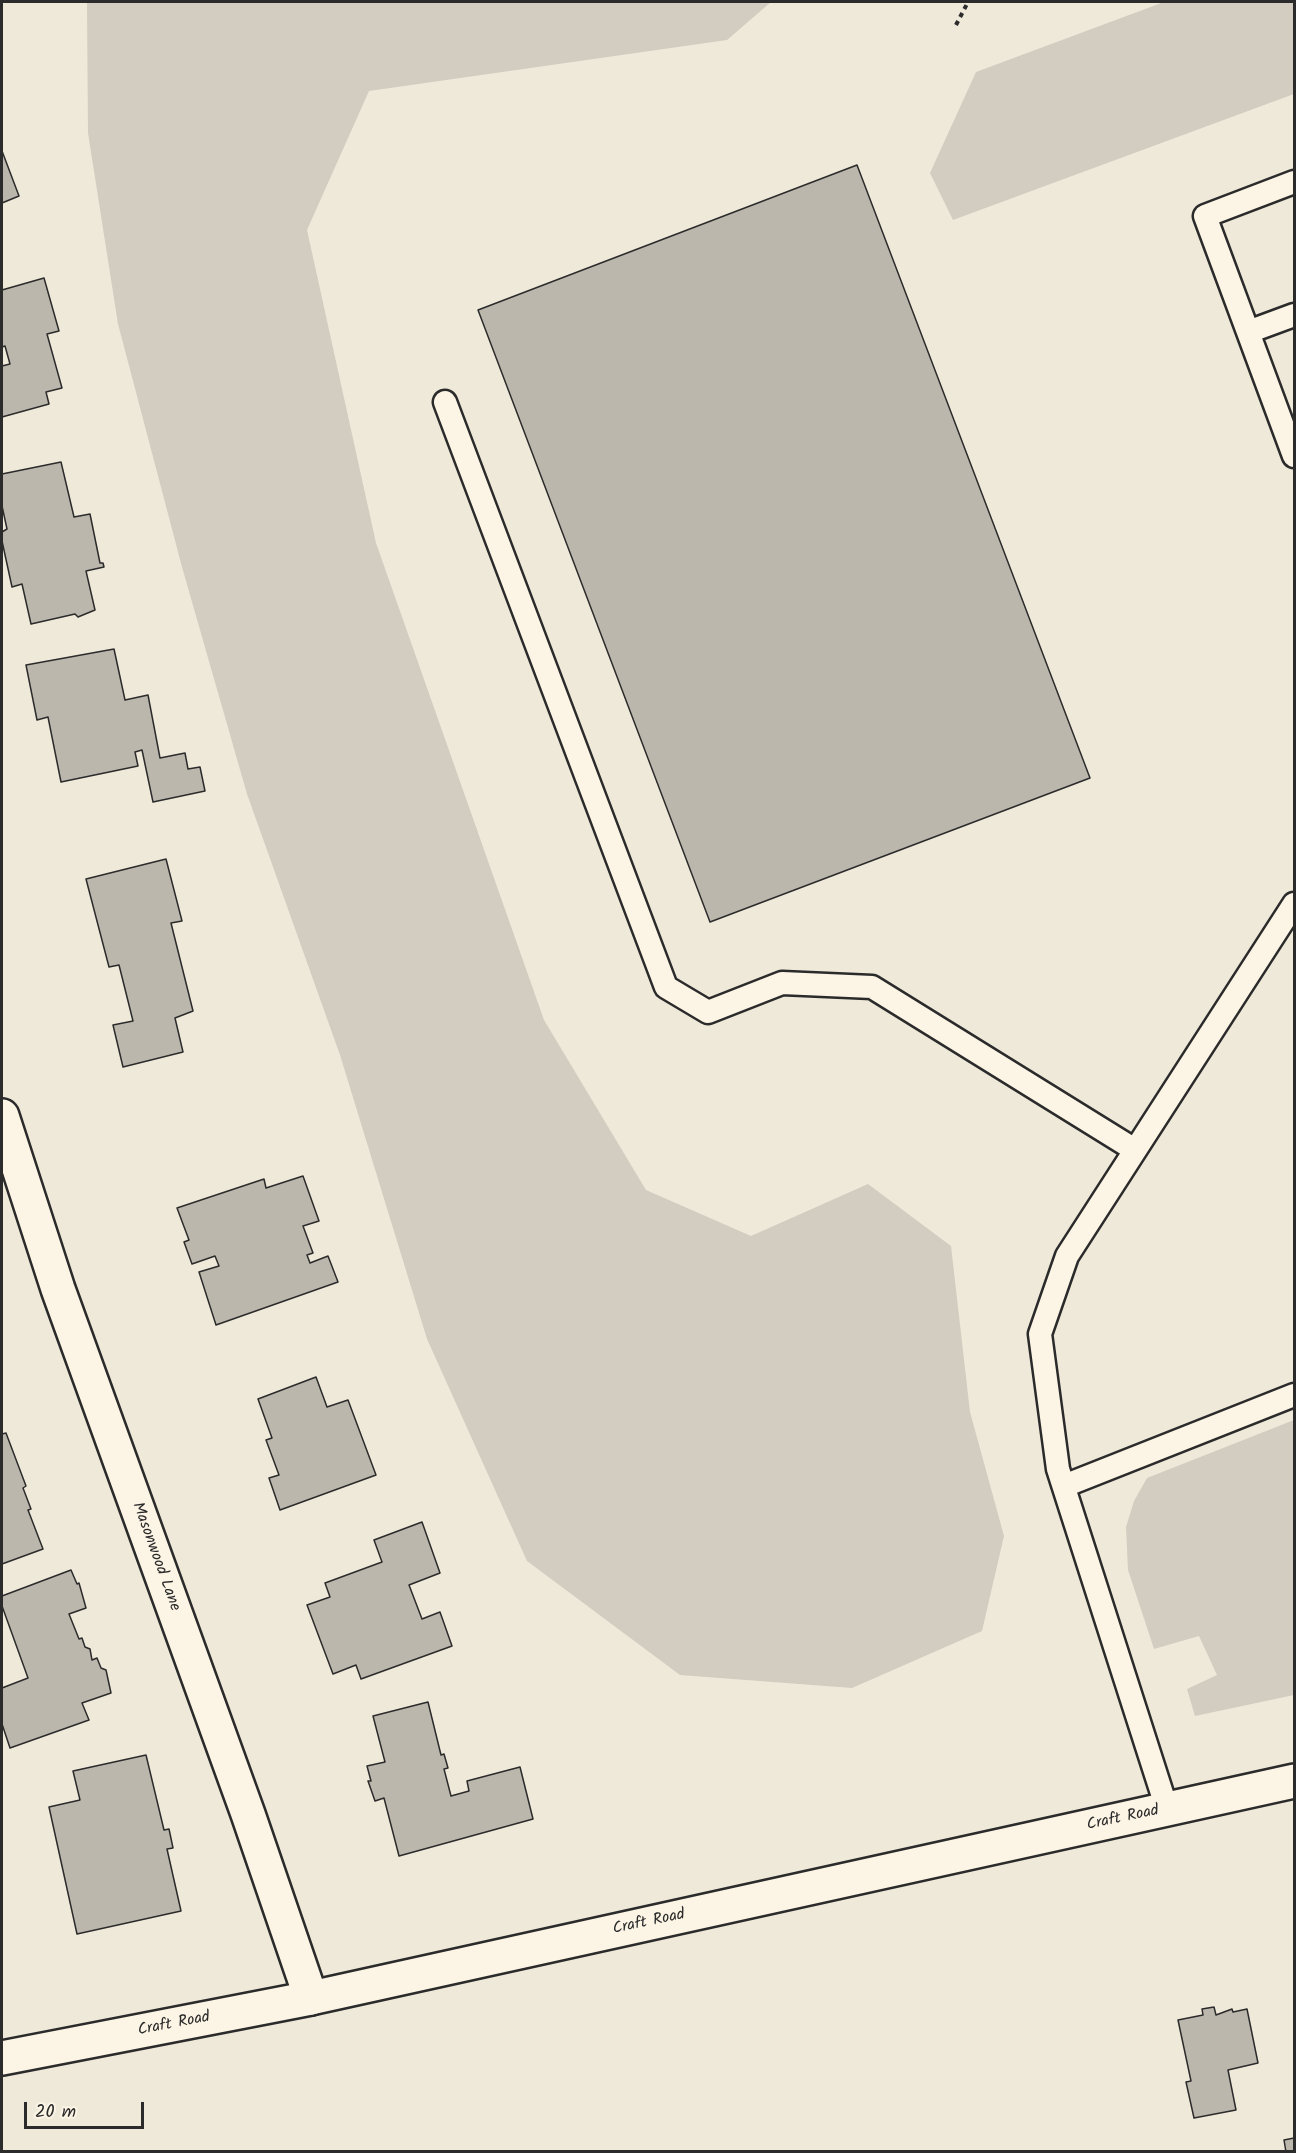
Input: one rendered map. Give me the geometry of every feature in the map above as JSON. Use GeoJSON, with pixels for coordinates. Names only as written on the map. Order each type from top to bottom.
{"type":"FeatureCollection","features":[{"type":"Feature","properties":{"kind":"street","name":"Masonwood Lane"},"geometry":{"type":"LineString","coordinates":[[2,1116],[58,1289],[248,1814],[311,1998]]}},
{"type":"Feature","properties":{"kind":"street","name":"Craft Road"},"geometry":{"type":"LineString","coordinates":[[2,2058],[311,1998],[1294,1781]]}},
{"type":"Feature","properties":{"kind":"lane"},"geometry":{"type":"LineString","coordinates":[[1293,445],[1205,216],[1294,182]]}},
{"type":"Feature","properties":{"kind":"lane"},"geometry":{"type":"LineString","coordinates":[[1248,332],[1294,315]]}},
{"type":"Feature","properties":{"kind":"lane"},"geometry":{"type":"LineString","coordinates":[[446,402],[666,987],[708,1012],[782,983],[872,987],[1135,1150]]}},
{"type":"Feature","properties":{"kind":"lane"},"geometry":{"type":"LineString","coordinates":[[1167,1809],[1058,1469],[1040,1334],[1067,1256],[1294,904]]}},
{"type":"Feature","properties":{"kind":"lane"},"geometry":{"type":"LineString","coordinates":[[1064,1486],[1294,1395]]}},
{"type":"Feature","properties":{"kind":"path"},"geometry":{"type":"LineString","coordinates":[[956,25],[968,2]]}},
{"type":"Feature","properties":{"kind":"shaded area"},"geometry":{"type":"Polygon","coordinates":[[[87,2],[771,2],[727,40],[369,91],[307,230],[376,543],[544,1020],[646,1190],[751,1236],[868,1184],[951,1246],[970,1412],[1004,1536],[982,1631],[852,1688],[680,1675],[527,1561],[427,1339],[340,1055],[247,794],[182,567],[118,324],[88,133],[87,2]]]}},
{"type":"Feature","properties":{"kind":"shaded area"},"geometry":{"type":"Polygon","coordinates":[[[1164,2],[1294,2],[1294,94],[953,220],[930,173],[976,72],[1164,2]]]}},
{"type":"Feature","properties":{"kind":"shaded area"},"geometry":{"type":"Polygon","coordinates":[[[1294,1420],[1294,1695],[1195,1716],[1187,1689],[1217,1675],[1199,1636],[1154,1649],[1128,1570],[1126,1527],[1134,1501],[1147,1478],[1294,1420]]]}},
{"type":"Feature","properties":{"kind":"building"},"geometry":{"type":"Polygon","coordinates":[[[2,151],[19,196],[2,203],[2,151]]]}},
{"type":"Feature","properties":{"kind":"building"},"geometry":{"type":"Polygon","coordinates":[[[857,165],[1090,778],[710,922],[478,310],[857,165]]]}},
{"type":"Feature","properties":{"kind":"building"},"geometry":{"type":"Polygon","coordinates":[[[44,278],[59,331],[47,334],[62,388],[46,392],[49,404],[2,417],[2,366],[10,364],[5,346],[2,347],[2,290],[44,278]]]}},
{"type":"Feature","properties":{"kind":"building"},"geometry":{"type":"Polygon","coordinates":[[[61,462],[74,517],[90,514],[100,563],[103,563],[104,567],[86,571],[95,610],[78,617],[75,614],[31,624],[22,584],[12,587],[2,541],[2,532],[7,529],[2,506],[2,474],[61,462]]]}},
{"type":"Feature","properties":{"kind":"building"},"geometry":{"type":"Polygon","coordinates":[[[114,649],[125,700],[148,695],[160,758],[185,753],[188,769],[200,767],[205,791],[153,802],[142,750],[135,752],[138,766],[61,782],[48,717],[37,720],[26,665],[114,649]]]}},
{"type":"Feature","properties":{"kind":"building"},"geometry":{"type":"Polygon","coordinates":[[[166,859],[182,921],[171,923],[193,1011],[175,1018],[183,1052],[123,1067],[113,1025],[133,1021],[119,965],[109,967],[86,879],[166,859]]]}},
{"type":"Feature","properties":{"kind":"building"},"geometry":{"type":"Polygon","coordinates":[[[303,1176],[319,1221],[303,1226],[313,1253],[307,1255],[310,1263],[328,1256],[338,1282],[216,1325],[199,1272],[219,1266],[215,1256],[192,1264],[184,1242],[189,1240],[177,1208],[264,1179],[266,1188],[303,1176]]]}},
{"type":"Feature","properties":{"kind":"building"},"geometry":{"type":"Polygon","coordinates":[[[316,1377],[327,1407],[348,1400],[376,1475],[280,1510],[269,1478],[279,1475],[266,1440],[272,1438],[258,1399],[316,1377]]]}},
{"type":"Feature","properties":{"kind":"building"},"geometry":{"type":"Polygon","coordinates":[[[6,1433],[26,1486],[23,1488],[31,1509],[28,1510],[43,1549],[2,1564],[2,1434],[6,1433]]]}},
{"type":"Feature","properties":{"kind":"building"},"geometry":{"type":"Polygon","coordinates":[[[422,1522],[440,1573],[409,1585],[422,1619],[440,1612],[452,1646],[361,1679],[356,1665],[333,1674],[307,1605],[330,1597],[325,1583],[382,1562],[374,1540],[422,1522]]]}},
{"type":"Feature","properties":{"kind":"building"},"geometry":{"type":"Polygon","coordinates":[[[71,1570],[77,1584],[79,1583],[86,1608],[69,1614],[79,1639],[82,1638],[85,1647],[90,1649],[92,1660],[97,1658],[101,1668],[106,1670],[111,1693],[82,1703],[89,1720],[10,1748],[2,1724],[2,1688],[28,1678],[2,1606],[2,1596],[71,1570]]]}},
{"type":"Feature","properties":{"kind":"building"},"geometry":{"type":"Polygon","coordinates":[[[428,1702],[441,1755],[444,1754],[448,1768],[444,1769],[451,1796],[469,1791],[467,1781],[520,1767],[533,1819],[399,1856],[384,1798],[375,1801],[368,1781],[371,1781],[367,1766],[385,1762],[373,1716],[428,1702]]]}},
{"type":"Feature","properties":{"kind":"building"},"geometry":{"type":"Polygon","coordinates":[[[146,1755],[164,1830],[169,1829],[173,1848],[167,1849],[181,1911],[77,1934],[49,1807],[80,1800],[73,1771],[146,1755]]]}},
{"type":"Feature","properties":{"kind":"building"},"geometry":{"type":"Polygon","coordinates":[[[1214,2007],[1216,2015],[1232,2009],[1233,2012],[1247,2009],[1258,2063],[1228,2070],[1236,2110],[1194,2118],[1186,2082],[1191,2081],[1178,2020],[1203,2015],[1202,2009],[1214,2007]]]}},
{"type":"Feature","properties":{"kind":"building"},"geometry":{"type":"Polygon","coordinates":[[[1294,2138],[1294,2152],[1286,2152],[1284,2140],[1294,2138]]]}}]}
